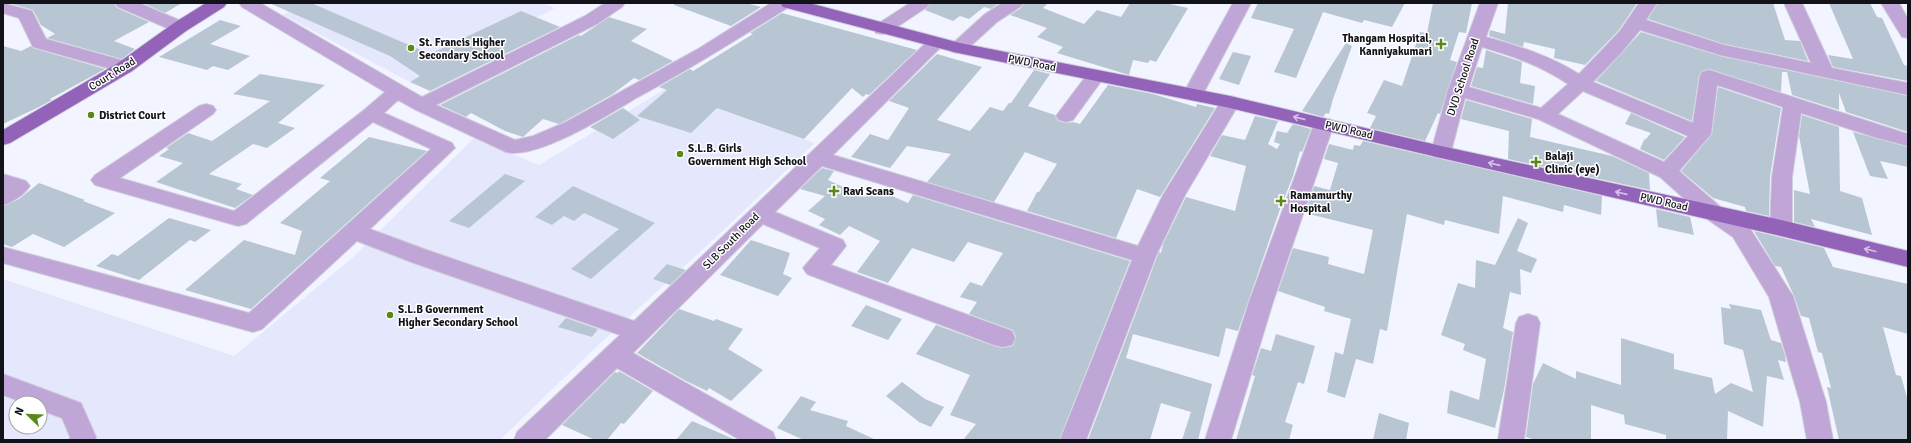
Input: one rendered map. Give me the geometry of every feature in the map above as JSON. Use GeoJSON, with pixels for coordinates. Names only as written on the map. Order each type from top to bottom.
{"type":"FeatureCollection","features":[{"type":"Feature","properties":{"kind":"main road","name":"Court Road"},"geometry":{"type":"LineString","coordinates":[[3,139],[125,67],[218,3]]}},
{"type":"Feature","properties":{"kind":"main road","name":"PWD Road"},"geometry":{"type":"LineString","coordinates":[[789,3],[936,43],[1230,102],[1441,152],[1781,228],[1908,259]]}},
{"type":"Feature","properties":{"kind":"street"},"geometry":{"type":"LineString","coordinates":[[124,3],[180,28]]}},
{"type":"Feature","properties":{"kind":"street"},"geometry":{"type":"LineString","coordinates":[[248,3],[422,105],[513,147],[539,141],[573,126],[704,53],[783,3]]}},
{"type":"Feature","properties":{"kind":"street"},"geometry":{"type":"LineString","coordinates":[[422,105],[591,20],[616,3]]}},
{"type":"Feature","properties":{"kind":"street"},"geometry":{"type":"LineString","coordinates":[[882,29],[922,3]]}},
{"type":"Feature","properties":{"kind":"street"},"geometry":{"type":"LineString","coordinates":[[958,48],[991,18],[1014,3]]}},
{"type":"Feature","properties":{"kind":"street"},"geometry":{"type":"LineString","coordinates":[[1193,94],[1242,3]]}},
{"type":"Feature","properties":{"kind":"street","name":"DVD School Road"},"geometry":{"type":"LineString","coordinates":[[1441,152],[1458,90],[1489,3]]}},
{"type":"Feature","properties":{"kind":"street"},"geometry":{"type":"LineString","coordinates":[[1545,115],[1600,67],[1637,24],[1648,3]]}},
{"type":"Feature","properties":{"kind":"street"},"geometry":{"type":"LineString","coordinates":[[1793,3],[1826,73]]}},
{"type":"Feature","properties":{"kind":"street"},"geometry":{"type":"LineString","coordinates":[[1890,3],[1908,33]]}},
{"type":"Feature","properties":{"kind":"street"},"geometry":{"type":"LineString","coordinates":[[3,7],[26,15],[39,43],[125,67]]}},
{"type":"Feature","properties":{"kind":"street"},"geometry":{"type":"LineString","coordinates":[[3,24],[26,15]]}},
{"type":"Feature","properties":{"kind":"street"},"geometry":{"type":"LineString","coordinates":[[1637,24],[1720,50],[1908,89]]}},
{"type":"Feature","properties":{"kind":"street"},"geometry":{"type":"LineString","coordinates":[[1475,39],[1525,54],[1554,67],[1580,83],[1701,134]]}},
{"type":"Feature","properties":{"kind":"street","name":"SLB South Road"},"geometry":{"type":"LineString","coordinates":[[527,440],[936,43]]}},
{"type":"Feature","properties":{"kind":"street"},"geometry":{"type":"LineString","coordinates":[[1066,116],[1096,76]]}},
{"type":"Feature","properties":{"kind":"street"},"geometry":{"type":"LineString","coordinates":[[1667,172],[1701,134],[1709,76],[1881,133],[1908,140]]}},
{"type":"Feature","properties":{"kind":"street"},"geometry":{"type":"LineString","coordinates":[[1458,90],[1545,115],[1667,172],[1715,214],[1741,232],[1781,296],[1813,402],[1820,440]]}},
{"type":"Feature","properties":{"kind":"street"},"geometry":{"type":"LineString","coordinates":[[206,110],[102,180],[238,219],[371,114],[397,91]]}},
{"type":"Feature","properties":{"kind":"street"},"geometry":{"type":"LineString","coordinates":[[1073,440],[1145,256],[1174,196],[1230,102]]}},
{"type":"Feature","properties":{"kind":"street"},"geometry":{"type":"LineString","coordinates":[[1781,228],[1782,177],[1794,103]]}},
{"type":"Feature","properties":{"kind":"street"},"geometry":{"type":"LineString","coordinates":[[3,255],[253,323],[444,148],[371,114]]}},
{"type":"Feature","properties":{"kind":"street"},"geometry":{"type":"LineString","coordinates":[[1218,440],[1261,302],[1324,124]]}},
{"type":"Feature","properties":{"kind":"street"},"geometry":{"type":"LineString","coordinates":[[819,158],[1145,256]]}},
{"type":"Feature","properties":{"kind":"street"},"geometry":{"type":"LineString","coordinates":[[3,181],[19,186],[3,198]]}},
{"type":"Feature","properties":{"kind":"street"},"geometry":{"type":"LineString","coordinates":[[759,214],[835,246],[815,268],[1003,338]]}},
{"type":"Feature","properties":{"kind":"street"},"geometry":{"type":"LineString","coordinates":[[353,231],[419,256],[639,332]]}},
{"type":"Feature","properties":{"kind":"street"},"geometry":{"type":"LineString","coordinates":[[1511,440],[1528,323]]}},
{"type":"Feature","properties":{"kind":"street"},"geometry":{"type":"LineString","coordinates":[[616,355],[763,440]]}},
{"type":"Feature","properties":{"kind":"street"},"geometry":{"type":"LineString","coordinates":[[3,384],[72,412],[83,437],[82,440]]}},
{"type":"Feature","properties":{"kind":"shaded area","name":"St. Francis Higher Secondary School"},"geometry":{"type":"Polygon","coordinates":[[[303,3],[541,3],[555,8],[410,82],[283,15],[303,3]]]}},
{"type":"Feature","properties":{"kind":"shaded area"},"geometry":{"type":"Polygon","coordinates":[[[665,89],[815,143],[714,239],[592,351],[500,440],[3,440],[3,279],[234,356],[351,259],[474,138],[539,165],[665,89]]]}},
{"type":"Feature","properties":{"kind":"building"},"geometry":{"type":"Polygon","coordinates":[[[9,3],[114,3],[117,8],[149,22],[114,41],[135,49],[122,59],[47,38],[55,34],[41,25],[33,10],[9,3]]]}},
{"type":"Feature","properties":{"kind":"building"},"geometry":{"type":"Polygon","coordinates":[[[143,3],[182,3],[165,13],[143,3]]]}},
{"type":"Feature","properties":{"kind":"building"},"geometry":{"type":"Polygon","coordinates":[[[269,3],[311,3],[430,54],[521,11],[560,27],[430,91],[410,82],[420,76],[390,56],[269,3]]]}},
{"type":"Feature","properties":{"kind":"building"},"geometry":{"type":"Polygon","coordinates":[[[674,3],[746,3],[761,7],[731,26],[674,5],[674,3]]]}},
{"type":"Feature","properties":{"kind":"building"},"geometry":{"type":"Polygon","coordinates":[[[931,3],[999,3],[991,9],[984,7],[969,19],[960,16],[953,21],[925,10],[931,3]]]}},
{"type":"Feature","properties":{"kind":"building"},"geometry":{"type":"Polygon","coordinates":[[[1024,3],[1048,3],[1043,8],[1084,24],[1097,10],[1121,17],[1130,3],[1165,3],[1188,8],[1156,62],[1150,60],[1148,63],[1133,60],[1129,75],[1057,53],[1063,47],[1037,37],[1047,28],[1010,15],[1021,8],[1024,3]]]}},
{"type":"Feature","properties":{"kind":"building"},"geometry":{"type":"Polygon","coordinates":[[[1258,3],[1405,3],[1392,27],[1364,20],[1362,23],[1323,12],[1296,78],[1274,72],[1294,29],[1251,18],[1258,3]]]}},
{"type":"Feature","properties":{"kind":"building"},"geometry":{"type":"Polygon","coordinates":[[[1433,3],[1472,3],[1466,33],[1459,32],[1450,60],[1457,62],[1440,114],[1438,113],[1425,141],[1370,128],[1376,116],[1367,113],[1384,80],[1402,86],[1420,32],[1427,33],[1433,3]]]}},
{"type":"Feature","properties":{"kind":"building"},"geometry":{"type":"Polygon","coordinates":[[[1508,3],[1637,3],[1619,30],[1585,65],[1554,58],[1555,49],[1524,42],[1523,47],[1489,36],[1490,30],[1505,34],[1508,3]]]}},
{"type":"Feature","properties":{"kind":"building"},"geometry":{"type":"Polygon","coordinates":[[[1658,3],[1773,3],[1785,40],[1800,41],[1808,61],[1724,44],[1648,19],[1658,3]]]}},
{"type":"Feature","properties":{"kind":"building"},"geometry":{"type":"Polygon","coordinates":[[[1829,3],[1870,3],[1877,17],[1882,18],[1904,65],[1908,66],[1908,81],[1833,67],[1828,55],[1853,59],[1829,3]]]}},
{"type":"Feature","properties":{"kind":"building"},"geometry":{"type":"Polygon","coordinates":[[[782,13],[917,50],[869,95],[866,94],[863,97],[852,88],[804,139],[717,108],[691,133],[637,116],[667,90],[659,87],[690,69],[693,71],[753,34],[750,33],[782,13]]]}},
{"type":"Feature","properties":{"kind":"building"},"geometry":{"type":"Polygon","coordinates":[[[609,17],[647,29],[631,41],[673,61],[639,80],[634,78],[613,94],[559,124],[543,119],[523,137],[505,131],[471,113],[466,117],[440,105],[579,35],[581,36],[609,17]]]}},
{"type":"Feature","properties":{"kind":"building"},"geometry":{"type":"Polygon","coordinates":[[[220,20],[241,26],[210,44],[250,56],[228,70],[213,66],[207,70],[159,57],[220,20]]]}},
{"type":"Feature","properties":{"kind":"building"},"geometry":{"type":"Polygon","coordinates":[[[1641,32],[1720,56],[1908,96],[1908,132],[1846,112],[1839,93],[1839,110],[1792,95],[1787,72],[1782,72],[1781,92],[1709,69],[1702,71],[1699,76],[1692,121],[1596,81],[1641,32]]]}},
{"type":"Feature","properties":{"kind":"building"},"geometry":{"type":"Polygon","coordinates":[[[1346,43],[1352,46],[1329,114],[1326,113],[1323,117],[1302,111],[1346,43]]]}},
{"type":"Feature","properties":{"kind":"building"},"geometry":{"type":"Polygon","coordinates":[[[3,46],[21,51],[31,46],[33,48],[105,69],[50,99],[52,100],[3,124],[3,46]]]}},
{"type":"Feature","properties":{"kind":"building"},"geometry":{"type":"Polygon","coordinates":[[[1486,50],[1522,62],[1520,83],[1535,86],[1533,104],[1471,86],[1477,67],[1483,68],[1486,50]]]}},
{"type":"Feature","properties":{"kind":"building"},"geometry":{"type":"Polygon","coordinates":[[[1233,52],[1251,56],[1239,85],[1219,79],[1233,52]]]}},
{"type":"Feature","properties":{"kind":"building"},"geometry":{"type":"Polygon","coordinates":[[[937,54],[982,67],[937,120],[970,131],[990,107],[1003,111],[1009,103],[1011,103],[1034,70],[1050,74],[1028,106],[1055,115],[1058,121],[1066,123],[1073,122],[1080,124],[1108,85],[1153,94],[1196,107],[1197,104],[1215,108],[1160,197],[1137,189],[1116,238],[1027,211],[1037,192],[1039,192],[1057,164],[1025,152],[994,202],[927,182],[951,154],[907,146],[890,168],[851,157],[870,134],[888,140],[909,108],[889,101],[937,54]]]}},
{"type":"Feature","properties":{"kind":"building"},"geometry":{"type":"Polygon","coordinates":[[[260,74],[325,85],[278,123],[295,128],[267,148],[253,144],[209,174],[242,184],[236,189],[253,195],[235,208],[156,182],[183,163],[159,156],[169,149],[166,148],[188,133],[212,141],[270,101],[233,94],[260,74]]]}},
{"type":"Feature","properties":{"kind":"building"},"geometry":{"type":"Polygon","coordinates":[[[1718,87],[1781,108],[1770,177],[1769,216],[1746,211],[1745,207],[1713,198],[1681,171],[1712,134],[1718,87]]]}},
{"type":"Feature","properties":{"kind":"building"},"geometry":{"type":"Polygon","coordinates":[[[1466,100],[1532,119],[1530,137],[1612,156],[1649,173],[1650,190],[1508,159],[1509,131],[1461,119],[1466,100]]]}},
{"type":"Feature","properties":{"kind":"building"},"geometry":{"type":"Polygon","coordinates":[[[623,108],[640,120],[613,139],[590,127],[623,108]]]}},
{"type":"Feature","properties":{"kind":"building"},"geometry":{"type":"Polygon","coordinates":[[[1631,113],[1685,137],[1664,160],[1640,149],[1645,138],[1645,140],[1651,133],[1625,124],[1631,113]]]}},
{"type":"Feature","properties":{"kind":"building"},"geometry":{"type":"Polygon","coordinates":[[[1802,115],[1839,127],[1840,191],[1862,198],[1872,235],[1811,219],[1815,227],[1794,222],[1794,190],[1810,194],[1799,136],[1802,115]]]}},
{"type":"Feature","properties":{"kind":"building"},"geometry":{"type":"Polygon","coordinates":[[[1255,116],[1278,121],[1268,144],[1277,149],[1280,144],[1274,142],[1277,131],[1287,133],[1293,124],[1311,129],[1302,152],[1300,151],[1293,176],[1280,209],[1238,331],[1226,328],[1219,357],[1133,334],[1126,358],[1212,384],[1198,440],[1182,440],[1191,412],[1161,403],[1150,440],[1088,440],[1159,252],[1161,253],[1163,244],[1186,197],[1235,211],[1246,166],[1210,156],[1222,135],[1245,140],[1255,116]]]}},
{"type":"Feature","properties":{"kind":"building"},"geometry":{"type":"Polygon","coordinates":[[[1853,132],[1908,147],[1908,167],[1880,161],[1888,179],[1870,176],[1853,132]]]}},
{"type":"Feature","properties":{"kind":"building"},"geometry":{"type":"Polygon","coordinates":[[[369,137],[427,151],[251,309],[185,290],[244,240],[295,255],[302,231],[280,223],[330,181],[320,178],[369,137]]]}},
{"type":"Feature","properties":{"kind":"building"},"geometry":{"type":"Polygon","coordinates":[[[1363,141],[1602,196],[1601,215],[1564,205],[1563,212],[1503,196],[1499,234],[1445,220],[1444,225],[1407,214],[1387,331],[1380,329],[1373,364],[1343,355],[1351,319],[1324,311],[1325,307],[1278,291],[1293,248],[1329,257],[1328,264],[1364,274],[1373,230],[1305,213],[1314,186],[1330,190],[1338,163],[1324,159],[1329,144],[1353,150],[1354,145],[1360,146],[1363,141]]]}},
{"type":"Feature","properties":{"kind":"building"},"geometry":{"type":"Polygon","coordinates":[[[822,168],[834,171],[828,180],[865,197],[874,188],[908,203],[913,195],[1130,261],[1059,440],[963,440],[976,424],[950,415],[970,375],[916,354],[936,325],[994,346],[1003,348],[1013,346],[1016,337],[1013,330],[969,314],[977,302],[960,297],[970,282],[982,286],[1003,253],[968,242],[954,262],[912,248],[888,283],[857,272],[880,241],[849,226],[840,235],[819,225],[825,219],[808,211],[825,196],[800,189],[822,168]]]}},
{"type":"Feature","properties":{"kind":"building"},"geometry":{"type":"Polygon","coordinates":[[[505,174],[525,181],[469,228],[449,221],[505,174]]]}},
{"type":"Feature","properties":{"kind":"building"},"geometry":{"type":"Polygon","coordinates":[[[39,183],[115,213],[64,247],[33,234],[12,247],[3,244],[3,206],[19,199],[39,183]]]}},
{"type":"Feature","properties":{"kind":"building"},"geometry":{"type":"Polygon","coordinates":[[[573,186],[655,223],[591,279],[571,269],[619,229],[584,213],[574,221],[564,216],[552,225],[535,217],[573,186]]]}},
{"type":"Feature","properties":{"kind":"building"},"geometry":{"type":"Polygon","coordinates":[[[1656,209],[1690,217],[1694,235],[1658,227],[1656,209]]]}},
{"type":"Feature","properties":{"kind":"building"},"geometry":{"type":"Polygon","coordinates":[[[169,218],[211,230],[195,242],[190,240],[139,280],[96,266],[112,254],[118,256],[169,218]]]}},
{"type":"Feature","properties":{"kind":"building"},"geometry":{"type":"Polygon","coordinates":[[[1518,218],[1528,223],[1517,251],[1537,259],[1531,273],[1520,269],[1521,295],[1510,292],[1503,328],[1513,332],[1504,390],[1495,428],[1447,413],[1450,390],[1479,400],[1486,359],[1463,350],[1465,344],[1441,335],[1458,283],[1475,288],[1476,260],[1495,265],[1518,218]]]}},
{"type":"Feature","properties":{"kind":"building"},"geometry":{"type":"Polygon","coordinates":[[[1754,231],[1824,248],[1833,267],[1908,284],[1908,334],[1883,327],[1896,375],[1901,376],[1908,401],[1908,440],[1839,440],[1827,387],[1831,388],[1822,353],[1818,352],[1809,318],[1801,316],[1781,267],[1775,266],[1754,231]]]}},
{"type":"Feature","properties":{"kind":"building"},"geometry":{"type":"Polygon","coordinates":[[[751,240],[790,253],[783,274],[792,278],[778,296],[720,275],[751,240]]]}},
{"type":"Feature","properties":{"kind":"building"},"geometry":{"type":"Polygon","coordinates":[[[667,264],[686,270],[670,285],[653,279],[667,264]]]}},
{"type":"Feature","properties":{"kind":"building"},"geometry":{"type":"Polygon","coordinates":[[[1729,304],[1761,310],[1771,340],[1781,343],[1785,355],[1786,362],[1778,360],[1784,380],[1767,376],[1763,427],[1728,411],[1727,440],[1666,440],[1666,435],[1625,424],[1624,415],[1591,405],[1591,440],[1535,440],[1526,437],[1533,384],[1543,363],[1576,379],[1576,371],[1621,385],[1621,338],[1674,354],[1674,369],[1712,378],[1715,394],[1731,383],[1753,392],[1743,350],[1724,344],[1721,307],[1731,309],[1729,304]]]}},
{"type":"Feature","properties":{"kind":"building"},"geometry":{"type":"Polygon","coordinates":[[[866,305],[902,319],[888,340],[851,326],[866,305]]]}},
{"type":"Feature","properties":{"kind":"building"},"geometry":{"type":"Polygon","coordinates":[[[679,309],[714,321],[716,319],[743,329],[728,349],[763,370],[731,401],[709,388],[707,391],[686,381],[637,353],[679,309]]]}},
{"type":"Feature","properties":{"kind":"building"},"geometry":{"type":"Polygon","coordinates":[[[566,318],[598,329],[592,337],[558,327],[566,318]]]}},
{"type":"Feature","properties":{"kind":"building"},"geometry":{"type":"Polygon","coordinates":[[[1276,334],[1315,346],[1304,384],[1298,382],[1285,422],[1293,425],[1289,440],[1236,440],[1255,376],[1252,375],[1261,348],[1271,351],[1276,334]]]}},
{"type":"Feature","properties":{"kind":"building"},"geometry":{"type":"Polygon","coordinates":[[[1335,352],[1356,359],[1345,398],[1327,392],[1335,352]]]}},
{"type":"Feature","properties":{"kind":"building"},"geometry":{"type":"Polygon","coordinates":[[[619,371],[653,391],[624,424],[621,423],[607,440],[595,440],[562,425],[615,372],[618,373],[619,371]]]}},
{"type":"Feature","properties":{"kind":"building"},"geometry":{"type":"Polygon","coordinates":[[[902,382],[925,399],[944,407],[931,427],[919,422],[886,396],[902,382]]]}},
{"type":"Feature","properties":{"kind":"building"},"geometry":{"type":"Polygon","coordinates":[[[801,396],[816,402],[810,410],[848,421],[846,426],[876,440],[804,440],[777,428],[801,396]]]}},
{"type":"Feature","properties":{"kind":"building"},"geometry":{"type":"Polygon","coordinates":[[[1379,413],[1409,423],[1406,440],[1373,440],[1379,413]]]}},
{"type":"Feature","properties":{"kind":"building"},"geometry":{"type":"Polygon","coordinates":[[[692,421],[736,440],[676,440],[692,421]]]}},
{"type":"Feature","properties":{"kind":"place","name":"Thangam Hospital, Kanniyakumari"},"geometry":{"type":"Point","coordinates":[1441,44]}},
{"type":"Feature","properties":{"kind":"place","name":"St. Francis Higher Secondary School"},"geometry":{"type":"Point","coordinates":[411,48]}},
{"type":"Feature","properties":{"kind":"place","name":"District Court"},"geometry":{"type":"Point","coordinates":[91,115]}},
{"type":"Feature","properties":{"kind":"place","name":"S.L.B. Girls Government High School"},"geometry":{"type":"Point","coordinates":[680,154]}},
{"type":"Feature","properties":{"kind":"place","name":"Balaji Clinic (eye)"},"geometry":{"type":"Point","coordinates":[1536,162]}},
{"type":"Feature","properties":{"kind":"place","name":"Ravi Scans"},"geometry":{"type":"Point","coordinates":[834,191]}},
{"type":"Feature","properties":{"kind":"place","name":"Ramamurthy Hospital"},"geometry":{"type":"Point","coordinates":[1281,201]}},
{"type":"Feature","properties":{"kind":"place","name":"S.L.B Government Higher Secondary School"},"geometry":{"type":"Point","coordinates":[390,315]}}]}
